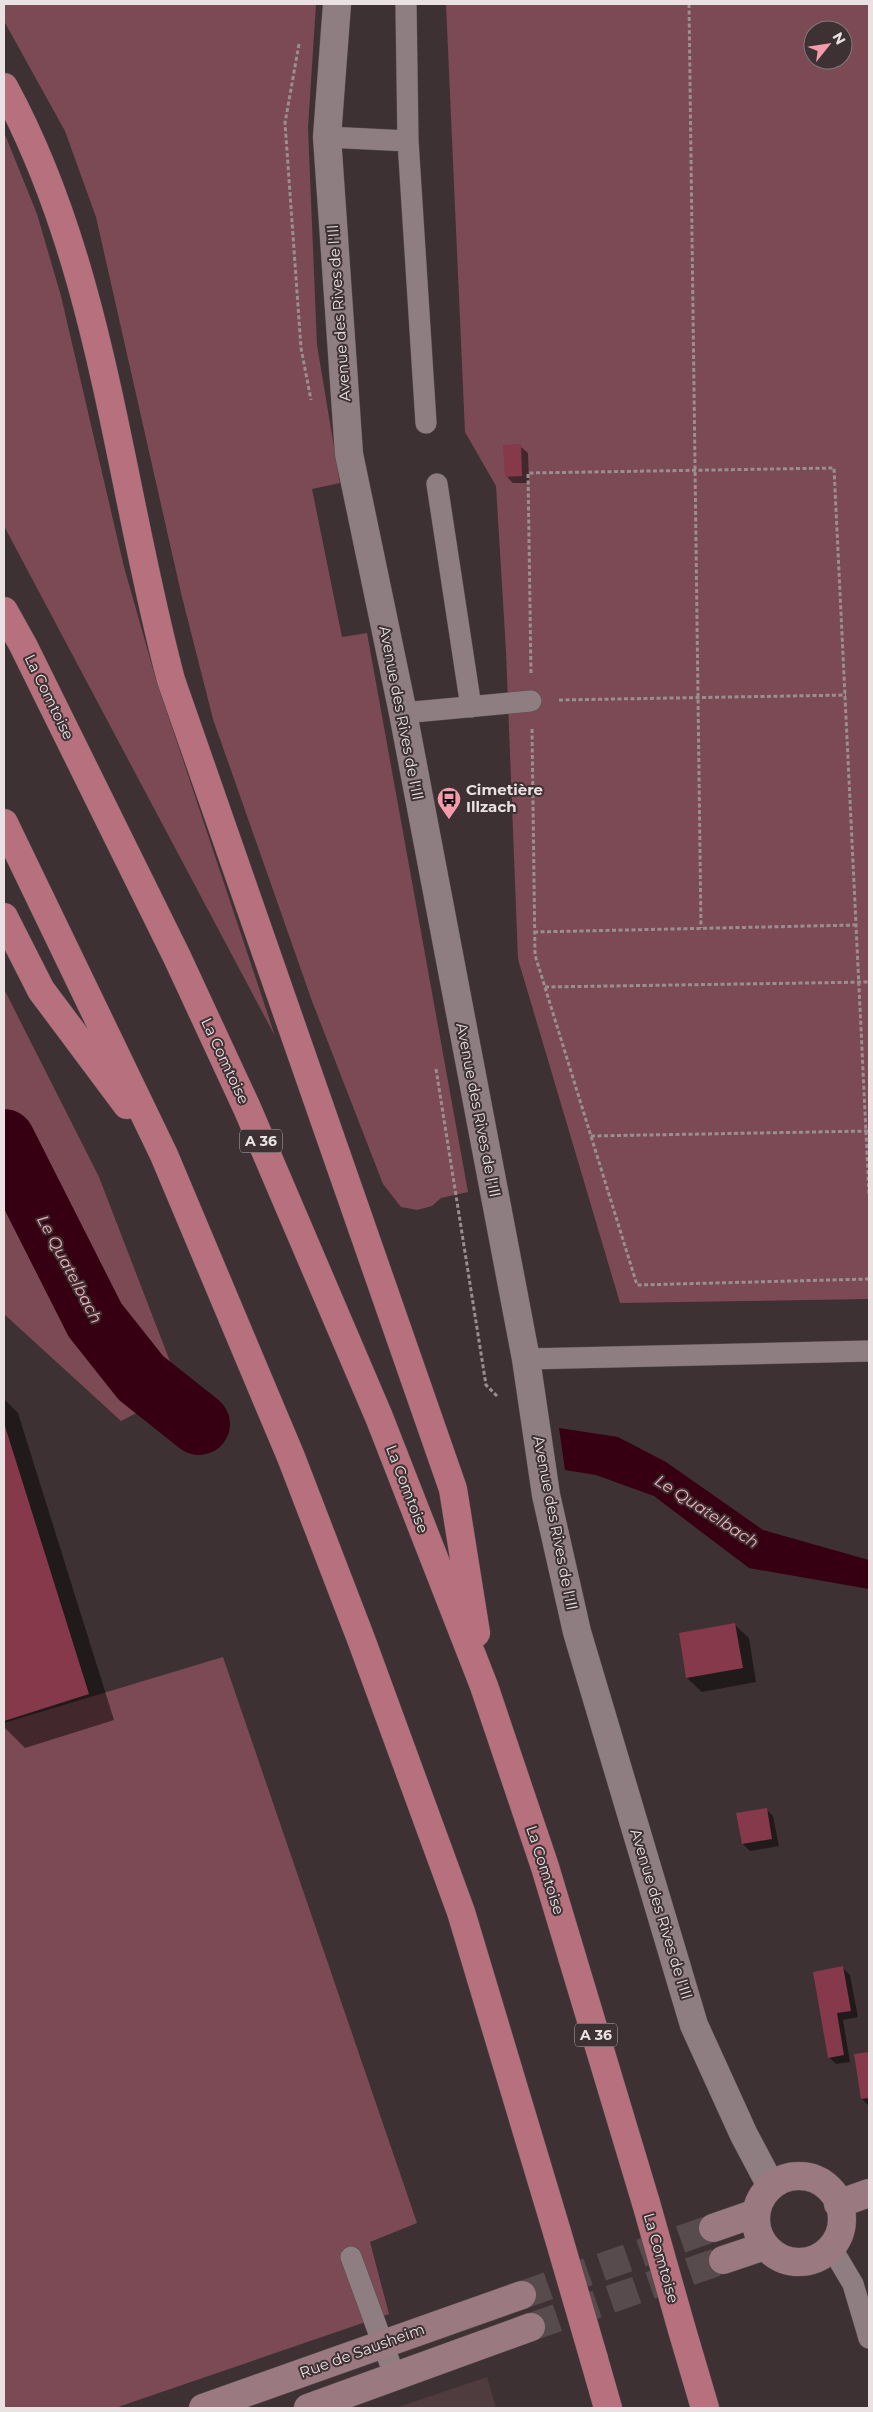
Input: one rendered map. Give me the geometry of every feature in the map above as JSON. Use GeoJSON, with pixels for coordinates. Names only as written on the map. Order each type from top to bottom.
{"type":"FeatureCollection","features":[{"type":"Feature","properties":{"kind":"highway"},"geometry":{"type":"LineString","coordinates":[[4,88],[15,108],[50,190],[74,257],[100,360],[152,610],[171,680],[452,1489],[484,1686]]}},
{"type":"Feature","properties":{"kind":"highway","name":"La Comtoise"},"geometry":{"type":"LineString","coordinates":[[4,611],[23,645],[176,957],[247,1108],[379,1417],[484,1686],[545,1867],[646,2203],[704,2408]]}},
{"type":"Feature","properties":{"kind":"highway"},"geometry":{"type":"LineString","coordinates":[[4,823],[164,1155],[291,1457],[361,1639],[458,1903],[608,2408]]}},
{"type":"Feature","properties":{"kind":"highway"},"geometry":{"type":"LineString","coordinates":[[4,917],[41,990],[164,1155]]}},
{"type":"Feature","properties":{"kind":"main road"},"geometry":{"type":"LineString","coordinates":[[789,2178],[809,2178],[822,2183],[832,2192],[838,2204],[841,2226],[831,2247],[816,2258],[798,2262],[780,2257],[765,2246],[756,2224],[759,2202],[771,2186],[789,2178]]}},
{"type":"Feature","properties":{"kind":"main road"},"geometry":{"type":"LineString","coordinates":[[838,2204],[869,2193]]}},
{"type":"Feature","properties":{"kind":"main road"},"geometry":{"type":"LineString","coordinates":[[713,2228],[756,2213]]}},
{"type":"Feature","properties":{"kind":"main road"},"geometry":{"type":"LineString","coordinates":[[722,2260],[765,2246]]}},
{"type":"Feature","properties":{"kind":"main road","name":"Rue de Sausheim"},"geometry":{"type":"LineString","coordinates":[[203,2408],[522,2294]]}},
{"type":"Feature","properties":{"kind":"main road"},"geometry":{"type":"LineString","coordinates":[[308,2408],[531,2327]]}},
{"type":"Feature","properties":{"kind":"street","name":"Avenue des Rives de l'Ill"},"geometry":{"type":"LineString","coordinates":[[337,4],[327,137],[349,454],[403,713],[526,1359],[546,1495],[578,1632],[694,2025],[744,2135],[771,2186]]}},
{"type":"Feature","properties":{"kind":"lane"},"geometry":{"type":"LineString","coordinates":[[406,4],[408,141],[426,423]]}},
{"type":"Feature","properties":{"kind":"lane"},"geometry":{"type":"LineString","coordinates":[[327,137],[408,141]]}},
{"type":"Feature","properties":{"kind":"lane"},"geometry":{"type":"LineString","coordinates":[[437,484],[471,707]]}},
{"type":"Feature","properties":{"kind":"lane"},"geometry":{"type":"LineString","coordinates":[[403,713],[531,701]]}},
{"type":"Feature","properties":{"kind":"lane"},"geometry":{"type":"LineString","coordinates":[[526,1359],[869,1350]]}},
{"type":"Feature","properties":{"kind":"lane"},"geometry":{"type":"LineString","coordinates":[[831,2247],[853,2284],[869,2338]]}},
{"type":"Feature","properties":{"kind":"lane"},"geometry":{"type":"LineString","coordinates":[[351,2257],[381,2344],[395,2377]]}},
{"type":"Feature","properties":{"kind":"path"},"geometry":{"type":"LineString","coordinates":[[689,4],[701,928]]}},
{"type":"Feature","properties":{"kind":"path"},"geometry":{"type":"LineString","coordinates":[[869,1195],[868,1131],[834,468],[528,473],[535,955],[637,1285],[869,1279]]}},
{"type":"Feature","properties":{"kind":"path"},"geometry":{"type":"LineString","coordinates":[[531,701],[846,695]]}},
{"type":"Feature","properties":{"kind":"path"},"geometry":{"type":"LineString","coordinates":[[534,932],[856,925]]}},
{"type":"Feature","properties":{"kind":"path"},"geometry":{"type":"LineString","coordinates":[[545,987],[869,982]]}},
{"type":"Feature","properties":{"kind":"path"},"geometry":{"type":"LineString","coordinates":[[591,1136],[868,1131]]}},
{"type":"Feature","properties":{"kind":"shaded area"},"geometry":{"type":"Polygon","coordinates":[[[4,4],[316,4],[308,128],[317,345],[340,483],[312,489],[342,637],[367,633],[468,1192],[441,1198],[432,1206],[417,1210],[401,1207],[383,1184],[312,1001],[213,719],[181,593],[96,217],[65,131],[4,21],[4,4]]]}},
{"type":"Feature","properties":{"kind":"shaded area"},"geometry":{"type":"Polygon","coordinates":[[[446,4],[869,4],[869,1299],[620,1303],[518,959],[506,651],[496,486],[465,432],[446,4]]]}},
{"type":"Feature","properties":{"kind":"shaded area"},"geometry":{"type":"Polygon","coordinates":[[[4,132],[37,214],[61,296],[124,567],[155,676],[275,1036],[4,526],[4,132]]]}},
{"type":"Feature","properties":{"kind":"shaded area"},"geometry":{"type":"Polygon","coordinates":[[[4,989],[99,1177],[181,1390],[121,1421],[4,1314],[4,989]]]}},
{"type":"Feature","properties":{"kind":"shaded area"},"geometry":{"type":"Polygon","coordinates":[[[223,1657],[417,2223],[370,2242],[389,2314],[115,2408],[4,2408],[4,1723],[223,1657]]]}},
{"type":"Feature","properties":{"kind":"shaded area"},"geometry":{"type":"Polygon","coordinates":[[[487,2377],[496,2408],[395,2408],[487,2377]]]}},
{"type":"Feature","properties":{"kind":"water"},"geometry":{"type":"Polygon","coordinates":[[[559,1428],[618,1437],[666,1462],[763,1530],[869,1560],[869,1589],[749,1568],[654,1496],[596,1475],[565,1470],[559,1428]]]}},
{"type":"Feature","properties":{"kind":"building"},"geometry":{"type":"Polygon","coordinates":[[[521,444],[522,476],[505,477],[503,445],[521,444]]]}},
{"type":"Feature","properties":{"kind":"building"},"geometry":{"type":"Polygon","coordinates":[[[4,1423],[89,1694],[4,1721],[4,1423]]]}},
{"type":"Feature","properties":{"kind":"building"},"geometry":{"type":"Polygon","coordinates":[[[735,1623],[743,1668],[686,1678],[679,1633],[735,1623]]]}},
{"type":"Feature","properties":{"kind":"building"},"geometry":{"type":"Polygon","coordinates":[[[767,1808],[772,1839],[742,1844],[736,1813],[767,1808]]]}},
{"type":"Feature","properties":{"kind":"building"},"geometry":{"type":"Polygon","coordinates":[[[843,1966],[851,2011],[837,2013],[844,2055],[828,2058],[813,1972],[843,1966]]]}},
{"type":"Feature","properties":{"kind":"building"},"geometry":{"type":"Polygon","coordinates":[[[869,2052],[869,2098],[861,2099],[854,2054],[869,2052]]]}},
{"type":"Feature","properties":{"kind":"waterway","name":"Le Quatelbach"},"geometry":{"type":"LineString","coordinates":[[4,1140],[95,1320],[141,1378],[199,1424]]}},
{"type":"Feature","properties":{"kind":"tunnel"},"geometry":{"type":"LineString","coordinates":[[522,2295],[713,2228]]}},
{"type":"Feature","properties":{"kind":"tunnel"},"geometry":{"type":"LineString","coordinates":[[531,2327],[723,2260]]}},
{"type":"Feature","properties":{"kind":"place","name":"Cimetière Illzach"},"geometry":{"type":"Point","coordinates":[449,820]}}]}
